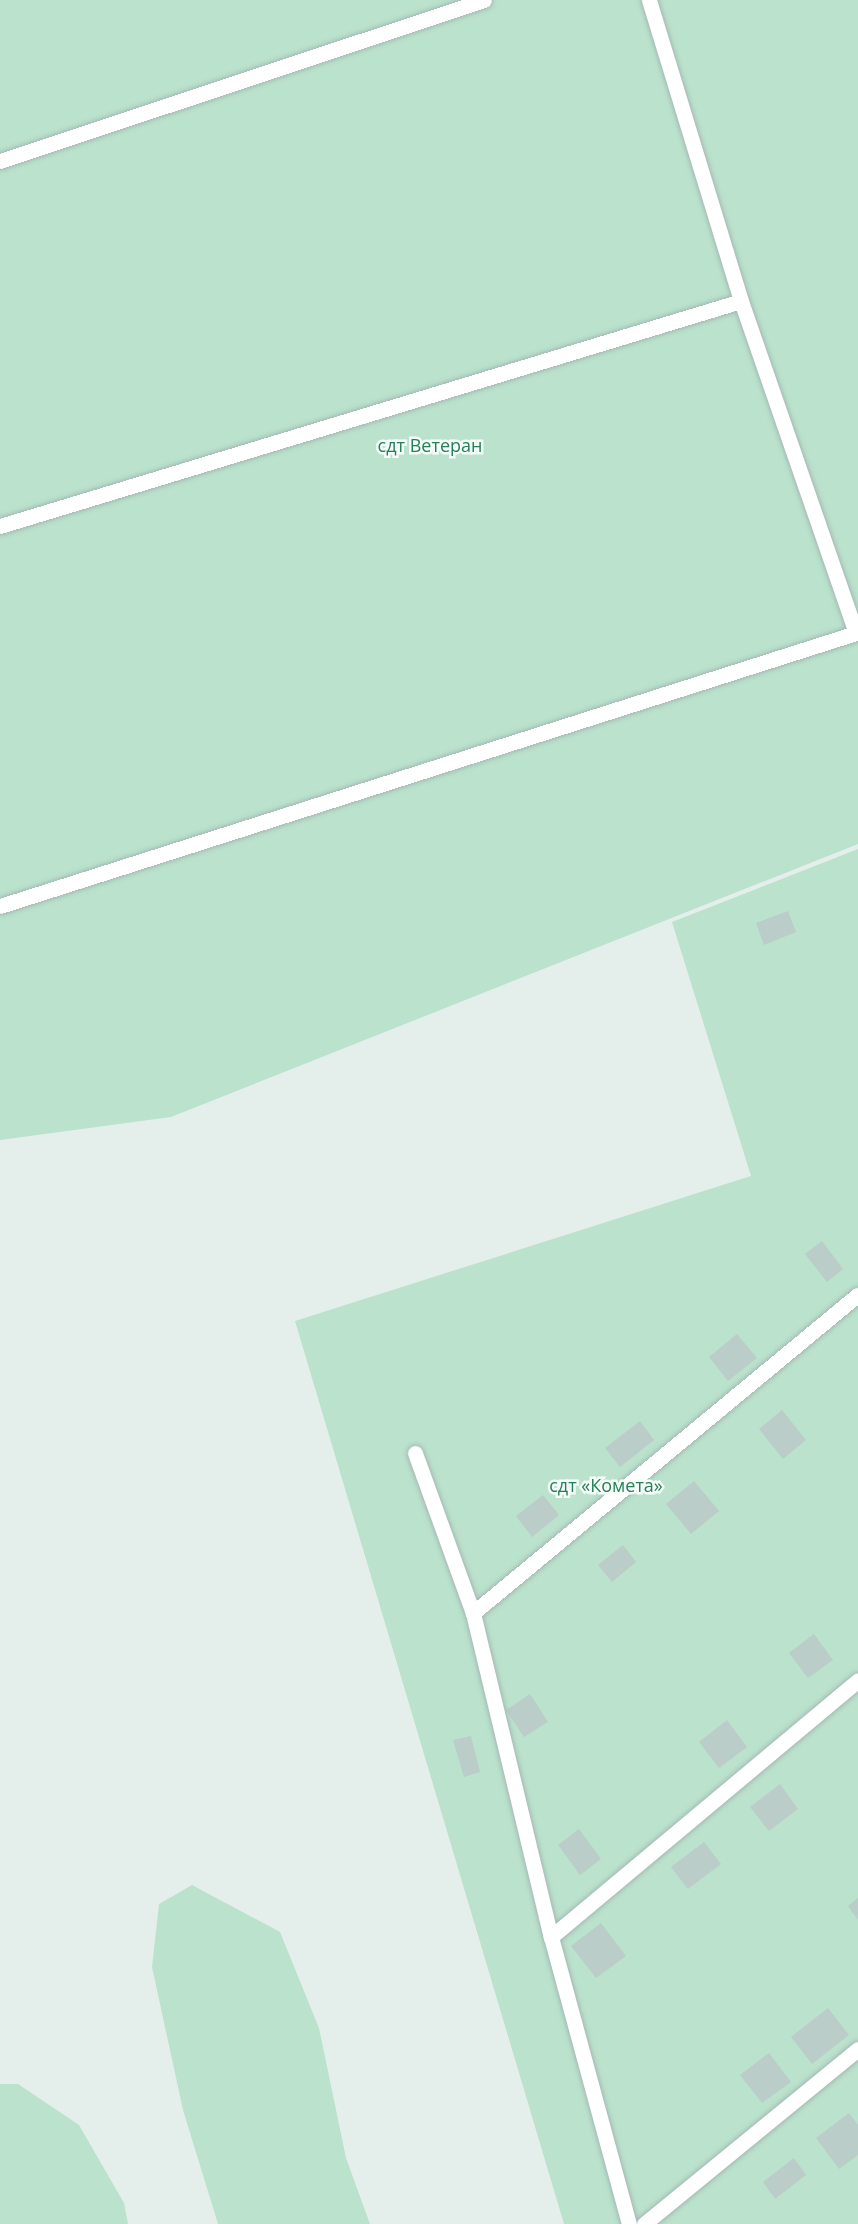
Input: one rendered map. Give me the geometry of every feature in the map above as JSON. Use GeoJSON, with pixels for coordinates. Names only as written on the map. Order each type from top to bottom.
{"type":"FeatureCollection","features":[{"type":"Feature","properties":{"kind":"lane"},"geometry":{"type":"LineString","coordinates":[[0,161],[484,0]]}},
{"type":"Feature","properties":{"kind":"lane"},"geometry":{"type":"LineString","coordinates":[[0,906],[856,633],[741,301],[649,0]]}},
{"type":"Feature","properties":{"kind":"lane"},"geometry":{"type":"LineString","coordinates":[[0,526],[741,301]]}},
{"type":"Feature","properties":{"kind":"lane"},"geometry":{"type":"LineString","coordinates":[[473,1613],[858,1295]]}},
{"type":"Feature","properties":{"kind":"lane"},"geometry":{"type":"LineString","coordinates":[[416,1453],[473,1613],[551,1937],[629,2224]]}},
{"type":"Feature","properties":{"kind":"lane"},"geometry":{"type":"LineString","coordinates":[[551,1937],[858,1680]]}},
{"type":"Feature","properties":{"kind":"lane"},"geometry":{"type":"LineString","coordinates":[[644,2224],[858,2049]]}},
{"type":"Feature","properties":{"kind":"green space","name":"сдт Ветеран"},"geometry":{"type":"Polygon","coordinates":[[[0,0],[858,0],[858,844],[171,1117],[0,1140],[0,0]]]}},
{"type":"Feature","properties":{"kind":"green space","name":"сдт «Комета»"},"geometry":{"type":"Polygon","coordinates":[[[858,849],[858,2224],[564,2224],[295,1321],[751,1176],[672,922],[858,849]]]}},
{"type":"Feature","properties":{"kind":"green space"},"geometry":{"type":"Polygon","coordinates":[[[192,1885],[280,1932],[319,2028],[346,2158],[370,2224],[218,2224],[183,2110],[152,1967],[159,1904],[192,1885]]]}},
{"type":"Feature","properties":{"kind":"green space"},"geometry":{"type":"Polygon","coordinates":[[[0,2084],[18,2084],[79,2125],[124,2203],[128,2224],[0,2224],[0,2084]]]}},
{"type":"Feature","properties":{"kind":"building"},"geometry":{"type":"Polygon","coordinates":[[[788,911],[796,932],[764,945],[756,923],[788,911]]]}},
{"type":"Feature","properties":{"kind":"building"},"geometry":{"type":"Polygon","coordinates":[[[822,1241],[843,1269],[827,1282],[805,1254],[822,1241]]]}},
{"type":"Feature","properties":{"kind":"building"},"geometry":{"type":"Polygon","coordinates":[[[737,1334],[757,1358],[728,1381],[709,1357],[737,1334]]]}},
{"type":"Feature","properties":{"kind":"building"},"geometry":{"type":"Polygon","coordinates":[[[782,1410],[806,1440],[783,1459],[759,1429],[782,1410]]]}},
{"type":"Feature","properties":{"kind":"building"},"geometry":{"type":"Polygon","coordinates":[[[640,1421],[654,1440],[620,1467],[605,1448],[640,1421]]]}},
{"type":"Feature","properties":{"kind":"building"},"geometry":{"type":"Polygon","coordinates":[[[694,1481],[719,1511],[691,1534],[666,1504],[694,1481]]]}},
{"type":"Feature","properties":{"kind":"building"},"geometry":{"type":"Polygon","coordinates":[[[543,1495],[559,1515],[532,1537],[516,1516],[543,1495]]]}},
{"type":"Feature","properties":{"kind":"building"},"geometry":{"type":"Polygon","coordinates":[[[623,1545],[636,1562],[612,1582],[598,1565],[623,1545]]]}},
{"type":"Feature","properties":{"kind":"building"},"geometry":{"type":"Polygon","coordinates":[[[814,1634],[833,1660],[808,1678],[789,1653],[814,1634]]]}},
{"type":"Feature","properties":{"kind":"building"},"geometry":{"type":"Polygon","coordinates":[[[530,1694],[548,1722],[524,1737],[506,1710],[530,1694]]]}},
{"type":"Feature","properties":{"kind":"building"},"geometry":{"type":"Polygon","coordinates":[[[727,1720],[747,1747],[719,1768],[699,1742],[727,1720]]]}},
{"type":"Feature","properties":{"kind":"building"},"geometry":{"type":"Polygon","coordinates":[[[471,1736],[480,1772],[464,1777],[453,1740],[471,1736]]]}},
{"type":"Feature","properties":{"kind":"building"},"geometry":{"type":"Polygon","coordinates":[[[780,1784],[798,1809],[769,1831],[750,1807],[780,1784]]]}},
{"type":"Feature","properties":{"kind":"building"},"geometry":{"type":"Polygon","coordinates":[[[579,1829],[601,1859],[580,1875],[558,1845],[579,1829]]]}},
{"type":"Feature","properties":{"kind":"building"},"geometry":{"type":"Polygon","coordinates":[[[704,1842],[721,1864],[688,1889],[671,1867],[704,1842]]]}},
{"type":"Feature","properties":{"kind":"building"},"geometry":{"type":"Polygon","coordinates":[[[858,1898],[858,1920],[848,1906],[858,1898]]]}},
{"type":"Feature","properties":{"kind":"building"},"geometry":{"type":"Polygon","coordinates":[[[601,1923],[626,1956],[596,1978],[571,1946],[601,1923]]]}},
{"type":"Feature","properties":{"kind":"building"},"geometry":{"type":"Polygon","coordinates":[[[828,2008],[849,2035],[812,2064],[791,2037],[828,2008]]]}},
{"type":"Feature","properties":{"kind":"building"},"geometry":{"type":"Polygon","coordinates":[[[769,2053],[791,2082],[762,2103],[740,2075],[769,2053]]]}},
{"type":"Feature","properties":{"kind":"building"},"geometry":{"type":"Polygon","coordinates":[[[849,2113],[858,2125],[858,2155],[839,2169],[816,2138],[849,2113]]]}},
{"type":"Feature","properties":{"kind":"building"},"geometry":{"type":"Polygon","coordinates":[[[794,2158],[806,2175],[775,2199],[763,2182],[794,2158]]]}}]}
